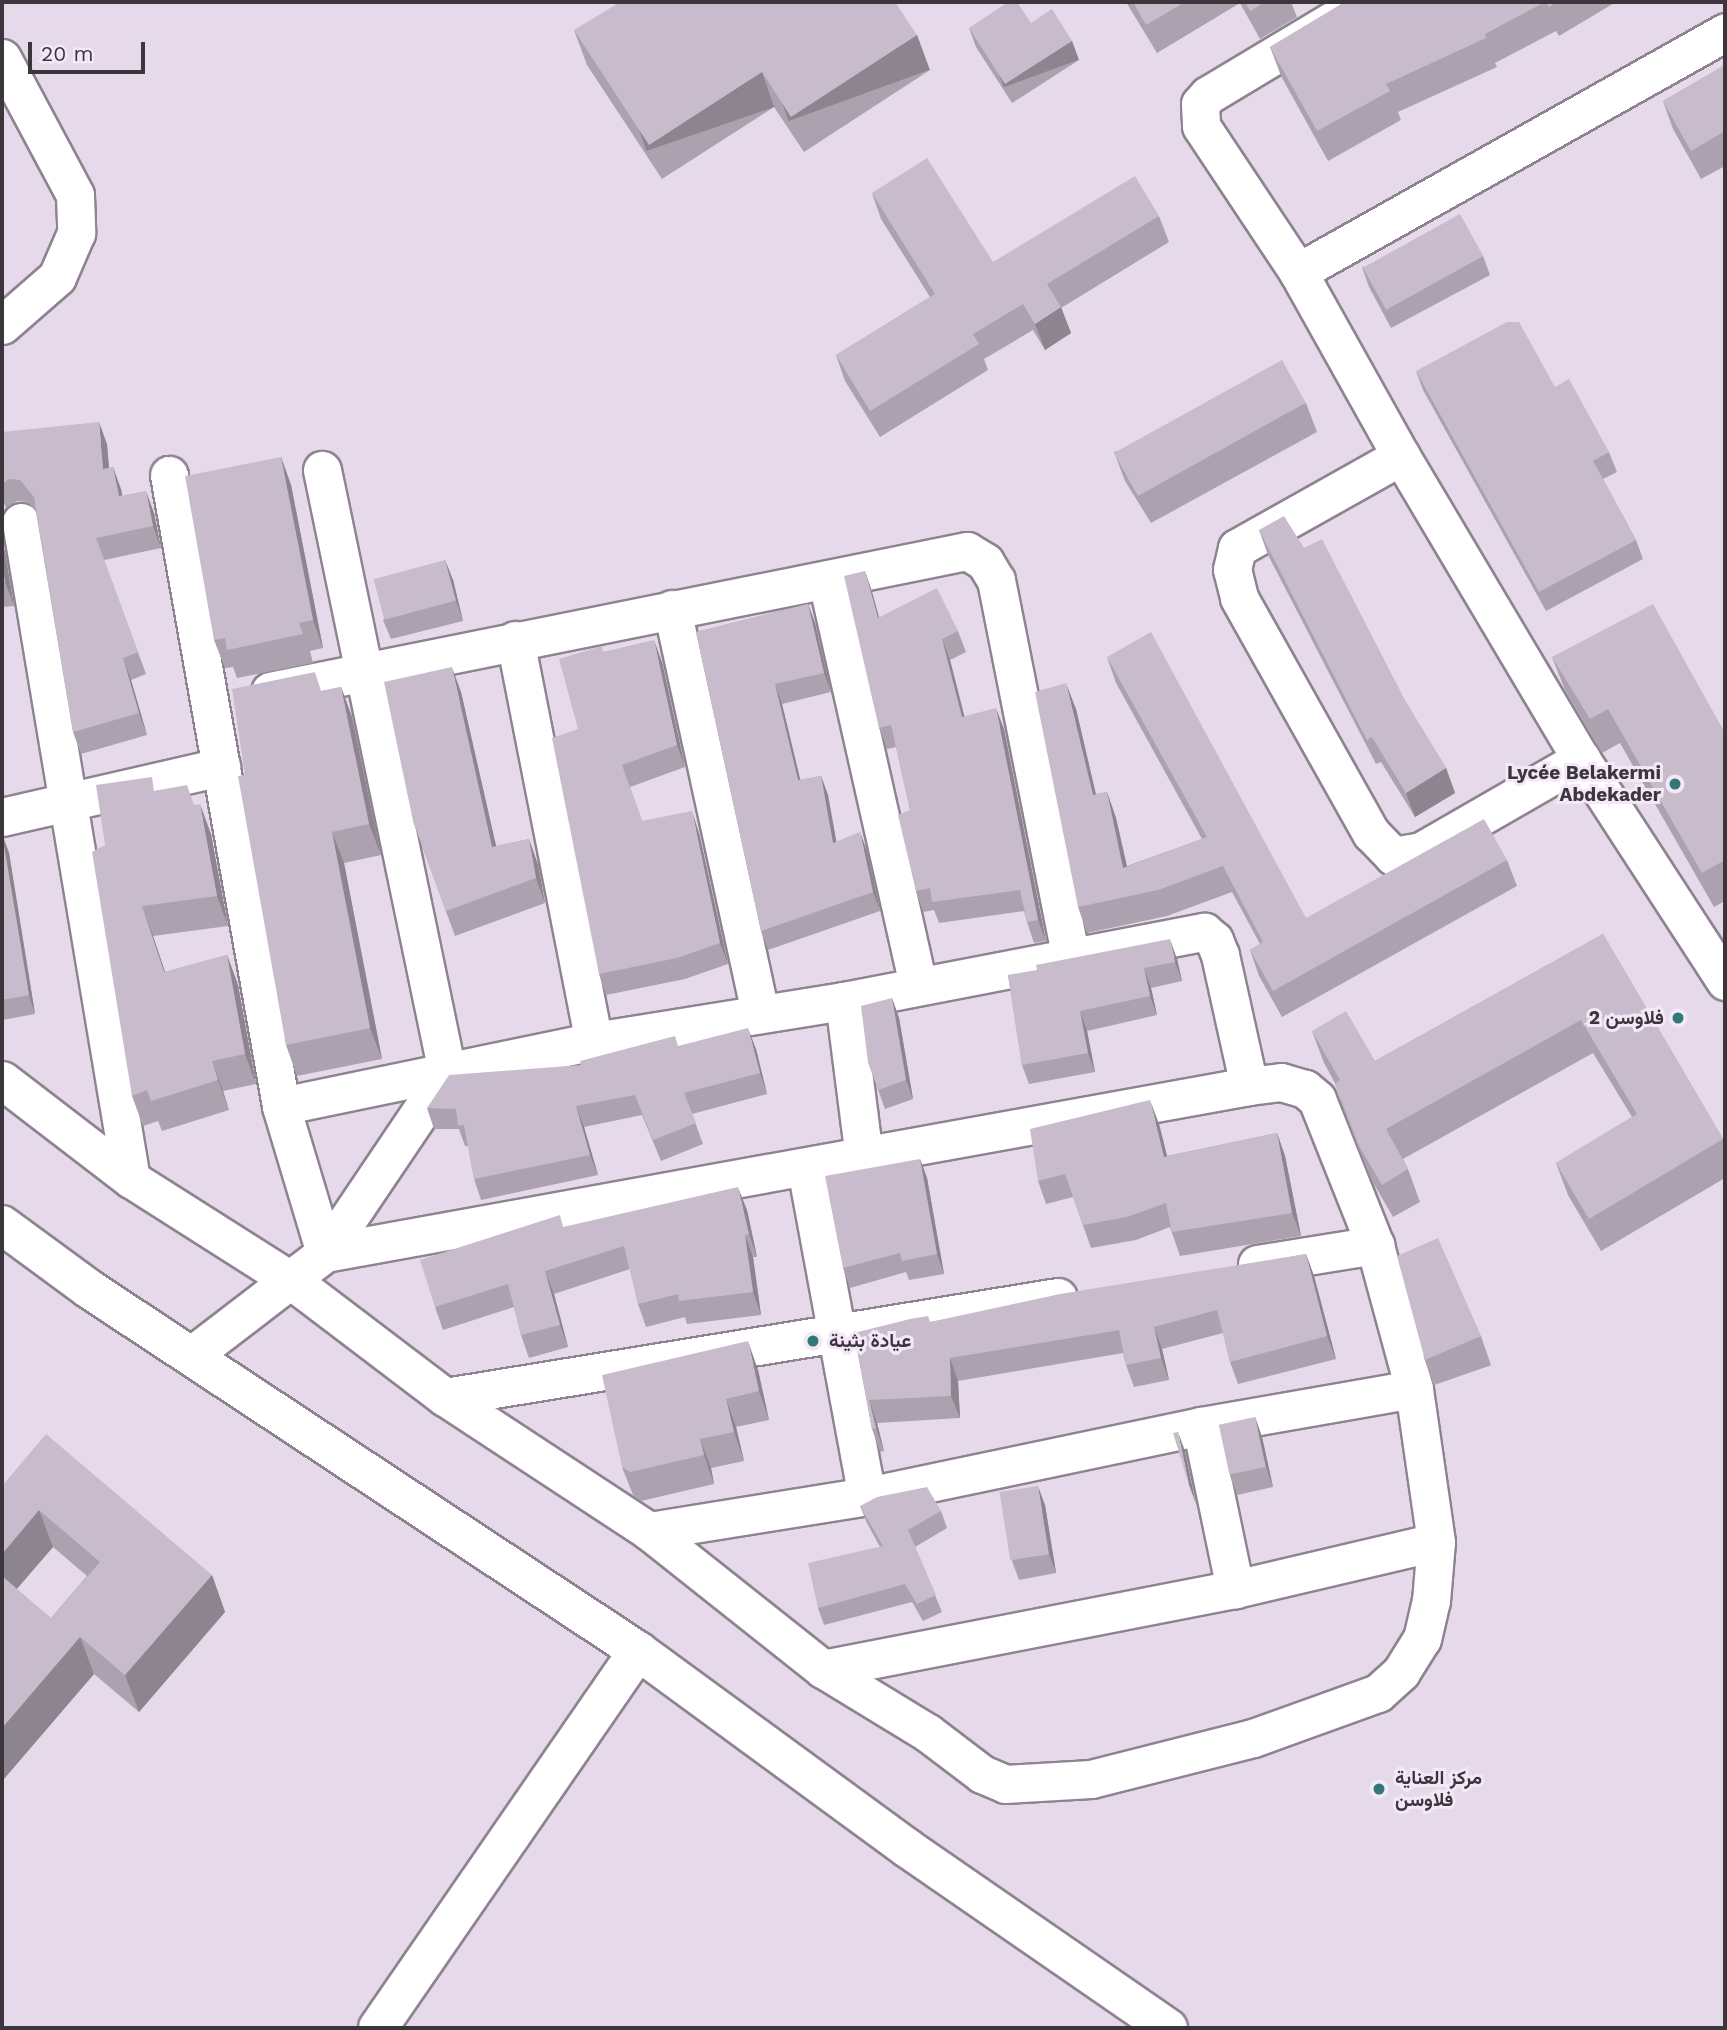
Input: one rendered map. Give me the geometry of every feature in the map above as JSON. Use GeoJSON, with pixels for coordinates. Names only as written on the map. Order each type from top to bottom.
{"type":"FeatureCollection","features":[{"type":"Feature","properties":{"kind":"main road"},"geometry":{"type":"LineString","coordinates":[[2,1225],[192,1355],[638,1651],[907,1848],[1168,2028]]}},
{"type":"Feature","properties":{"kind":"main road"},"geometry":{"type":"LineString","coordinates":[[378,2028],[638,1651]]}},
{"type":"Feature","properties":{"kind":"street"},"geometry":{"type":"LineString","coordinates":[[1363,2],[1260,62],[1200,104],[1201,126],[1298,272],[1401,456],[1581,759],[1725,981]]}},
{"type":"Feature","properties":{"kind":"street"},"geometry":{"type":"LineString","coordinates":[[1298,272],[1725,32]]}},
{"type":"Feature","properties":{"kind":"street"},"geometry":{"type":"LineString","coordinates":[[2,58],[75,195],[76,233],[57,276],[2,325]]}},
{"type":"Feature","properties":{"kind":"street"},"geometry":{"type":"LineString","coordinates":[[1401,456],[1237,548],[1232,569],[1238,598],[1371,833],[1393,856],[1421,851],[1581,759]]}},
{"type":"Feature","properties":{"kind":"street"},"geometry":{"type":"LineString","coordinates":[[192,1355],[292,1281],[325,1253],[447,1072],[322,470]]}},
{"type":"Feature","properties":{"kind":"street"},"geometry":{"type":"LineString","coordinates":[[169,475],[281,1106],[325,1253]]}},
{"type":"Feature","properties":{"kind":"street"},"geometry":{"type":"LineString","coordinates":[[21,522],[131,1179]]}},
{"type":"Feature","properties":{"kind":"street"},"geometry":{"type":"LineString","coordinates":[[210,705],[364,670],[828,581],[967,551],[992,572],[1071,958]]}},
{"type":"Feature","properties":{"kind":"street"},"geometry":{"type":"LineString","coordinates":[[828,581],[918,984]]}},
{"type":"Feature","properties":{"kind":"street"},"geometry":{"type":"LineString","coordinates":[[672,609],[760,1012]]}},
{"type":"Feature","properties":{"kind":"street"},"geometry":{"type":"LineString","coordinates":[[515,640],[594,1041]]}},
{"type":"Feature","properties":{"kind":"street"},"geometry":{"type":"LineString","coordinates":[[2,817],[221,766]]}},
{"type":"Feature","properties":{"kind":"street"},"geometry":{"type":"LineString","coordinates":[[281,1106],[594,1041],[760,1012],[844,1001],[918,984],[1209,935],[1220,955],[1249,1086]]}},
{"type":"Feature","properties":{"kind":"street"},"geometry":{"type":"LineString","coordinates":[[844,1001],[864,1158]]}},
{"type":"Feature","properties":{"kind":"street"},"geometry":{"type":"LineString","coordinates":[[2,1080],[131,1179],[292,1281],[444,1397],[649,1531],[823,1670],[928,1733],[982,1774],[1005,1784],[1091,1779],[1253,1738],[1378,1693],[1401,1672],[1422,1639],[1431,1601],[1436,1542],[1414,1389],[1375,1245],[1317,1099],[1305,1089],[1281,1082],[1249,1086],[864,1158],[325,1253]]}},
{"type":"Feature","properties":{"kind":"street"},"geometry":{"type":"LineString","coordinates":[[806,1168],[840,1333],[867,1496]]}},
{"type":"Feature","properties":{"kind":"street"},"geometry":{"type":"LineString","coordinates":[[1224,1269],[1375,1245]]}},
{"type":"Feature","properties":{"kind":"street"},"geometry":{"type":"LineString","coordinates":[[444,1397],[1087,1292]]}},
{"type":"Feature","properties":{"kind":"street"},"geometry":{"type":"LineString","coordinates":[[649,1531],[867,1496],[1201,1426],[1414,1389]]}},
{"type":"Feature","properties":{"kind":"street"},"geometry":{"type":"LineString","coordinates":[[1201,1426],[1235,1589]]}},
{"type":"Feature","properties":{"kind":"street"},"geometry":{"type":"LineString","coordinates":[[823,1670],[1235,1589],[1436,1542]]}},
{"type":"Feature","properties":{"kind":"building"},"geometry":{"type":"Polygon","coordinates":[[[620,2],[895,2],[917,35],[791,117],[762,72],[649,145],[574,30],[620,2]]]}},
{"type":"Feature","properties":{"kind":"building"},"geometry":{"type":"Polygon","coordinates":[[[1008,2],[1017,2],[1031,23],[1052,9],[1072,41],[1005,84],[969,28],[1008,2]]]}},
{"type":"Feature","properties":{"kind":"building"},"geometry":{"type":"Polygon","coordinates":[[[1133,2],[1185,2],[1146,25],[1133,2]]]}},
{"type":"Feature","properties":{"kind":"building"},"geometry":{"type":"Polygon","coordinates":[[[1245,2],[1265,2],[1250,11],[1245,2]]]}},
{"type":"Feature","properties":{"kind":"building"},"geometry":{"type":"Polygon","coordinates":[[[1345,2],[1545,2],[1485,34],[1486,38],[1386,84],[1390,91],[1317,131],[1270,47],[1345,2]]]}},
{"type":"Feature","properties":{"kind":"building"},"geometry":{"type":"Polygon","coordinates":[[[1725,65],[1725,131],[1691,151],[1663,101],[1725,65]]]}},
{"type":"Feature","properties":{"kind":"building"},"geometry":{"type":"Polygon","coordinates":[[[927,158],[993,262],[1135,176],[1159,216],[1047,284],[1061,307],[1035,324],[1023,304],[973,334],[979,344],[870,411],[836,355],[935,294],[872,193],[927,158]]]}},
{"type":"Feature","properties":{"kind":"building"},"geometry":{"type":"Polygon","coordinates":[[[1460,214],[1483,256],[1386,310],[1363,268],[1460,214]]]}},
{"type":"Feature","properties":{"kind":"building"},"geometry":{"type":"Polygon","coordinates":[[[1507,322],[1519,322],[1555,387],[1569,379],[1609,452],[1593,461],[1636,540],[1539,592],[1416,371],[1507,322]]]}},
{"type":"Feature","properties":{"kind":"building"},"geometry":{"type":"Polygon","coordinates":[[[1282,360],[1306,403],[1138,496],[1114,453],[1282,360]]]}},
{"type":"Feature","properties":{"kind":"building"},"geometry":{"type":"Polygon","coordinates":[[[99,422],[103,469],[113,467],[119,496],[146,491],[153,526],[96,538],[138,652],[123,658],[139,713],[73,732],[34,497],[20,480],[9,479],[2,484],[2,432],[99,422]]]}},
{"type":"Feature","properties":{"kind":"building"},"geometry":{"type":"Polygon","coordinates":[[[281,457],[313,620],[299,623],[303,634],[227,650],[225,638],[214,640],[185,476],[281,457]]]}},
{"type":"Feature","properties":{"kind":"building"},"geometry":{"type":"Polygon","coordinates":[[[1284,516],[1304,548],[1322,539],[1407,704],[1446,768],[1406,793],[1372,737],[1367,740],[1259,530],[1284,516]]]}},
{"type":"Feature","properties":{"kind":"building"},"geometry":{"type":"Polygon","coordinates":[[[445,560],[456,601],[384,620],[374,579],[445,560]]]}},
{"type":"Feature","properties":{"kind":"building"},"geometry":{"type":"Polygon","coordinates":[[[2,562],[5,582],[2,583],[2,562]]]}},
{"type":"Feature","properties":{"kind":"building"},"geometry":{"type":"Polygon","coordinates":[[[865,571],[878,618],[937,588],[958,631],[942,639],[962,717],[996,708],[1038,920],[1027,922],[1020,890],[932,902],[930,888],[916,891],[898,815],[910,810],[891,725],[879,728],[844,576],[865,571]]]}},
{"type":"Feature","properties":{"kind":"building"},"geometry":{"type":"Polygon","coordinates":[[[808,604],[824,673],[775,684],[798,780],[821,776],[833,843],[860,832],[873,892],[761,931],[696,632],[808,604]]]}},
{"type":"Feature","properties":{"kind":"building"},"geometry":{"type":"Polygon","coordinates":[[[1653,604],[1725,733],[1725,860],[1702,873],[1608,709],[1590,719],[1552,657],[1653,604]]]}},
{"type":"Feature","properties":{"kind":"building"},"geometry":{"type":"Polygon","coordinates":[[[1151,632],[1306,918],[1484,819],[1507,860],[1273,991],[1250,950],[1263,942],[1223,866],[1158,890],[1078,907],[1035,692],[1066,683],[1093,795],[1107,792],[1123,868],[1207,837],[1107,657],[1151,632]]]}},
{"type":"Feature","properties":{"kind":"building"},"geometry":{"type":"Polygon","coordinates":[[[654,640],[677,745],[622,765],[642,821],[692,811],[720,943],[677,958],[599,974],[552,738],[578,729],[559,659],[602,646],[603,652],[654,640]]]}},
{"type":"Feature","properties":{"kind":"building"},"geometry":{"type":"Polygon","coordinates":[[[452,667],[492,847],[529,839],[536,878],[446,911],[413,821],[384,682],[452,667]]]}},
{"type":"Feature","properties":{"kind":"building"},"geometry":{"type":"Polygon","coordinates":[[[315,672],[321,691],[341,687],[369,824],[332,832],[370,1028],[286,1045],[238,776],[245,775],[232,689],[315,672]]]}},
{"type":"Feature","properties":{"kind":"building"},"geometry":{"type":"Polygon","coordinates":[[[152,777],[154,791],[187,785],[194,805],[200,804],[217,896],[142,906],[164,972],[227,955],[245,1054],[212,1061],[218,1080],[151,1101],[147,1090],[132,1096],[92,852],[105,845],[96,785],[152,777]]]}},
{"type":"Feature","properties":{"kind":"building"},"geometry":{"type":"Polygon","coordinates":[[[2,834],[29,995],[2,1000],[2,834]]]}},
{"type":"Feature","properties":{"kind":"building"},"geometry":{"type":"Polygon","coordinates":[[[1603,934],[1723,1139],[1589,1219],[1556,1163],[1637,1114],[1581,1020],[1386,1129],[1408,1169],[1382,1185],[1359,1146],[1335,1084],[1340,1080],[1312,1031],[1346,1011],[1375,1061],[1603,934]]]}},
{"type":"Feature","properties":{"kind":"building"},"geometry":{"type":"Polygon","coordinates":[[[1170,939],[1175,962],[1144,968],[1150,996],[1080,1011],[1088,1053],[1022,1065],[1008,975],[1037,970],[1036,965],[1170,939]]]}},
{"type":"Feature","properties":{"kind":"building"},"geometry":{"type":"Polygon","coordinates":[[[892,998],[906,1080],[878,1090],[868,1062],[861,1006],[892,998]]]}},
{"type":"Feature","properties":{"kind":"building"},"geometry":{"type":"Polygon","coordinates":[[[748,1028],[760,1073],[684,1093],[696,1123],[653,1140],[635,1095],[576,1106],[590,1155],[474,1179],[464,1125],[458,1126],[456,1109],[427,1108],[449,1075],[581,1065],[580,1061],[675,1036],[678,1046],[748,1028]]]}},
{"type":"Feature","properties":{"kind":"building"},"geometry":{"type":"Polygon","coordinates":[[[1150,1100],[1164,1157],[1277,1133],[1292,1213],[1172,1232],[1166,1203],[1127,1217],[1083,1225],[1065,1174],[1038,1181],[1030,1129],[1150,1100]]]}},
{"type":"Feature","properties":{"kind":"building"},"geometry":{"type":"Polygon","coordinates":[[[920,1159],[937,1254],[902,1261],[900,1253],[843,1268],[825,1176],[920,1159]]]}},
{"type":"Feature","properties":{"kind":"building"},"geometry":{"type":"Polygon","coordinates":[[[738,1187],[749,1234],[745,1235],[753,1292],[679,1301],[678,1294],[638,1304],[624,1246],[545,1271],[560,1325],[521,1335],[508,1284],[435,1307],[420,1260],[560,1215],[563,1227],[738,1187]]]}},
{"type":"Feature","properties":{"kind":"building"},"geometry":{"type":"Polygon","coordinates":[[[1438,1238],[1481,1336],[1425,1360],[1397,1256],[1438,1238]]]}},
{"type":"Feature","properties":{"kind":"building"},"geometry":{"type":"Polygon","coordinates":[[[1306,1254],[1327,1336],[1230,1362],[1217,1310],[1154,1327],[1161,1358],[1126,1365],[1119,1330],[950,1358],[951,1396],[869,1400],[876,1428],[872,1429],[854,1333],[910,1319],[928,1316],[930,1322],[1060,1294],[1306,1254]]]}},
{"type":"Feature","properties":{"kind":"building"},"geometry":{"type":"Polygon","coordinates":[[[748,1341],[759,1391],[726,1399],[734,1432],[700,1439],[704,1455],[630,1472],[622,1467],[602,1375],[748,1341]]]}},
{"type":"Feature","properties":{"kind":"building"},"geometry":{"type":"Polygon","coordinates":[[[1255,1417],[1266,1467],[1229,1475],[1219,1425],[1255,1417]]]}},
{"type":"Feature","properties":{"kind":"building"},"geometry":{"type":"Polygon","coordinates":[[[1178,1432],[1189,1485],[1173,1433],[1178,1432]]]}},
{"type":"Feature","properties":{"kind":"building"},"geometry":{"type":"Polygon","coordinates":[[[46,1434],[212,1575],[125,1675],[80,1637],[2,1728],[2,1576],[51,1618],[100,1562],[39,1510],[2,1554],[2,1486],[46,1434]]]}},
{"type":"Feature","properties":{"kind":"building"},"geometry":{"type":"Polygon","coordinates":[[[1038,1486],[1049,1554],[1010,1560],[999,1492],[1038,1486]]]}},
{"type":"Feature","properties":{"kind":"building"},"geometry":{"type":"Polygon","coordinates":[[[927,1487],[941,1511],[908,1530],[936,1595],[917,1604],[905,1584],[818,1608],[808,1563],[883,1546],[860,1506],[877,1497],[927,1487]]]}},
{"type":"Feature","properties":{"kind":"place","name":"Lycée Belakermi Abdekader"},"geometry":{"type":"Point","coordinates":[1675,784]}},
{"type":"Feature","properties":{"kind":"place","name":"فلاوسن 2"},"geometry":{"type":"Point","coordinates":[1678,1018]}},
{"type":"Feature","properties":{"kind":"place","name":"عيادة بثينة"},"geometry":{"type":"Point","coordinates":[813,1341]}},
{"type":"Feature","properties":{"kind":"place","name":"مركز العناية فلاوسن"},"geometry":{"type":"Point","coordinates":[1379,1789]}}]}
